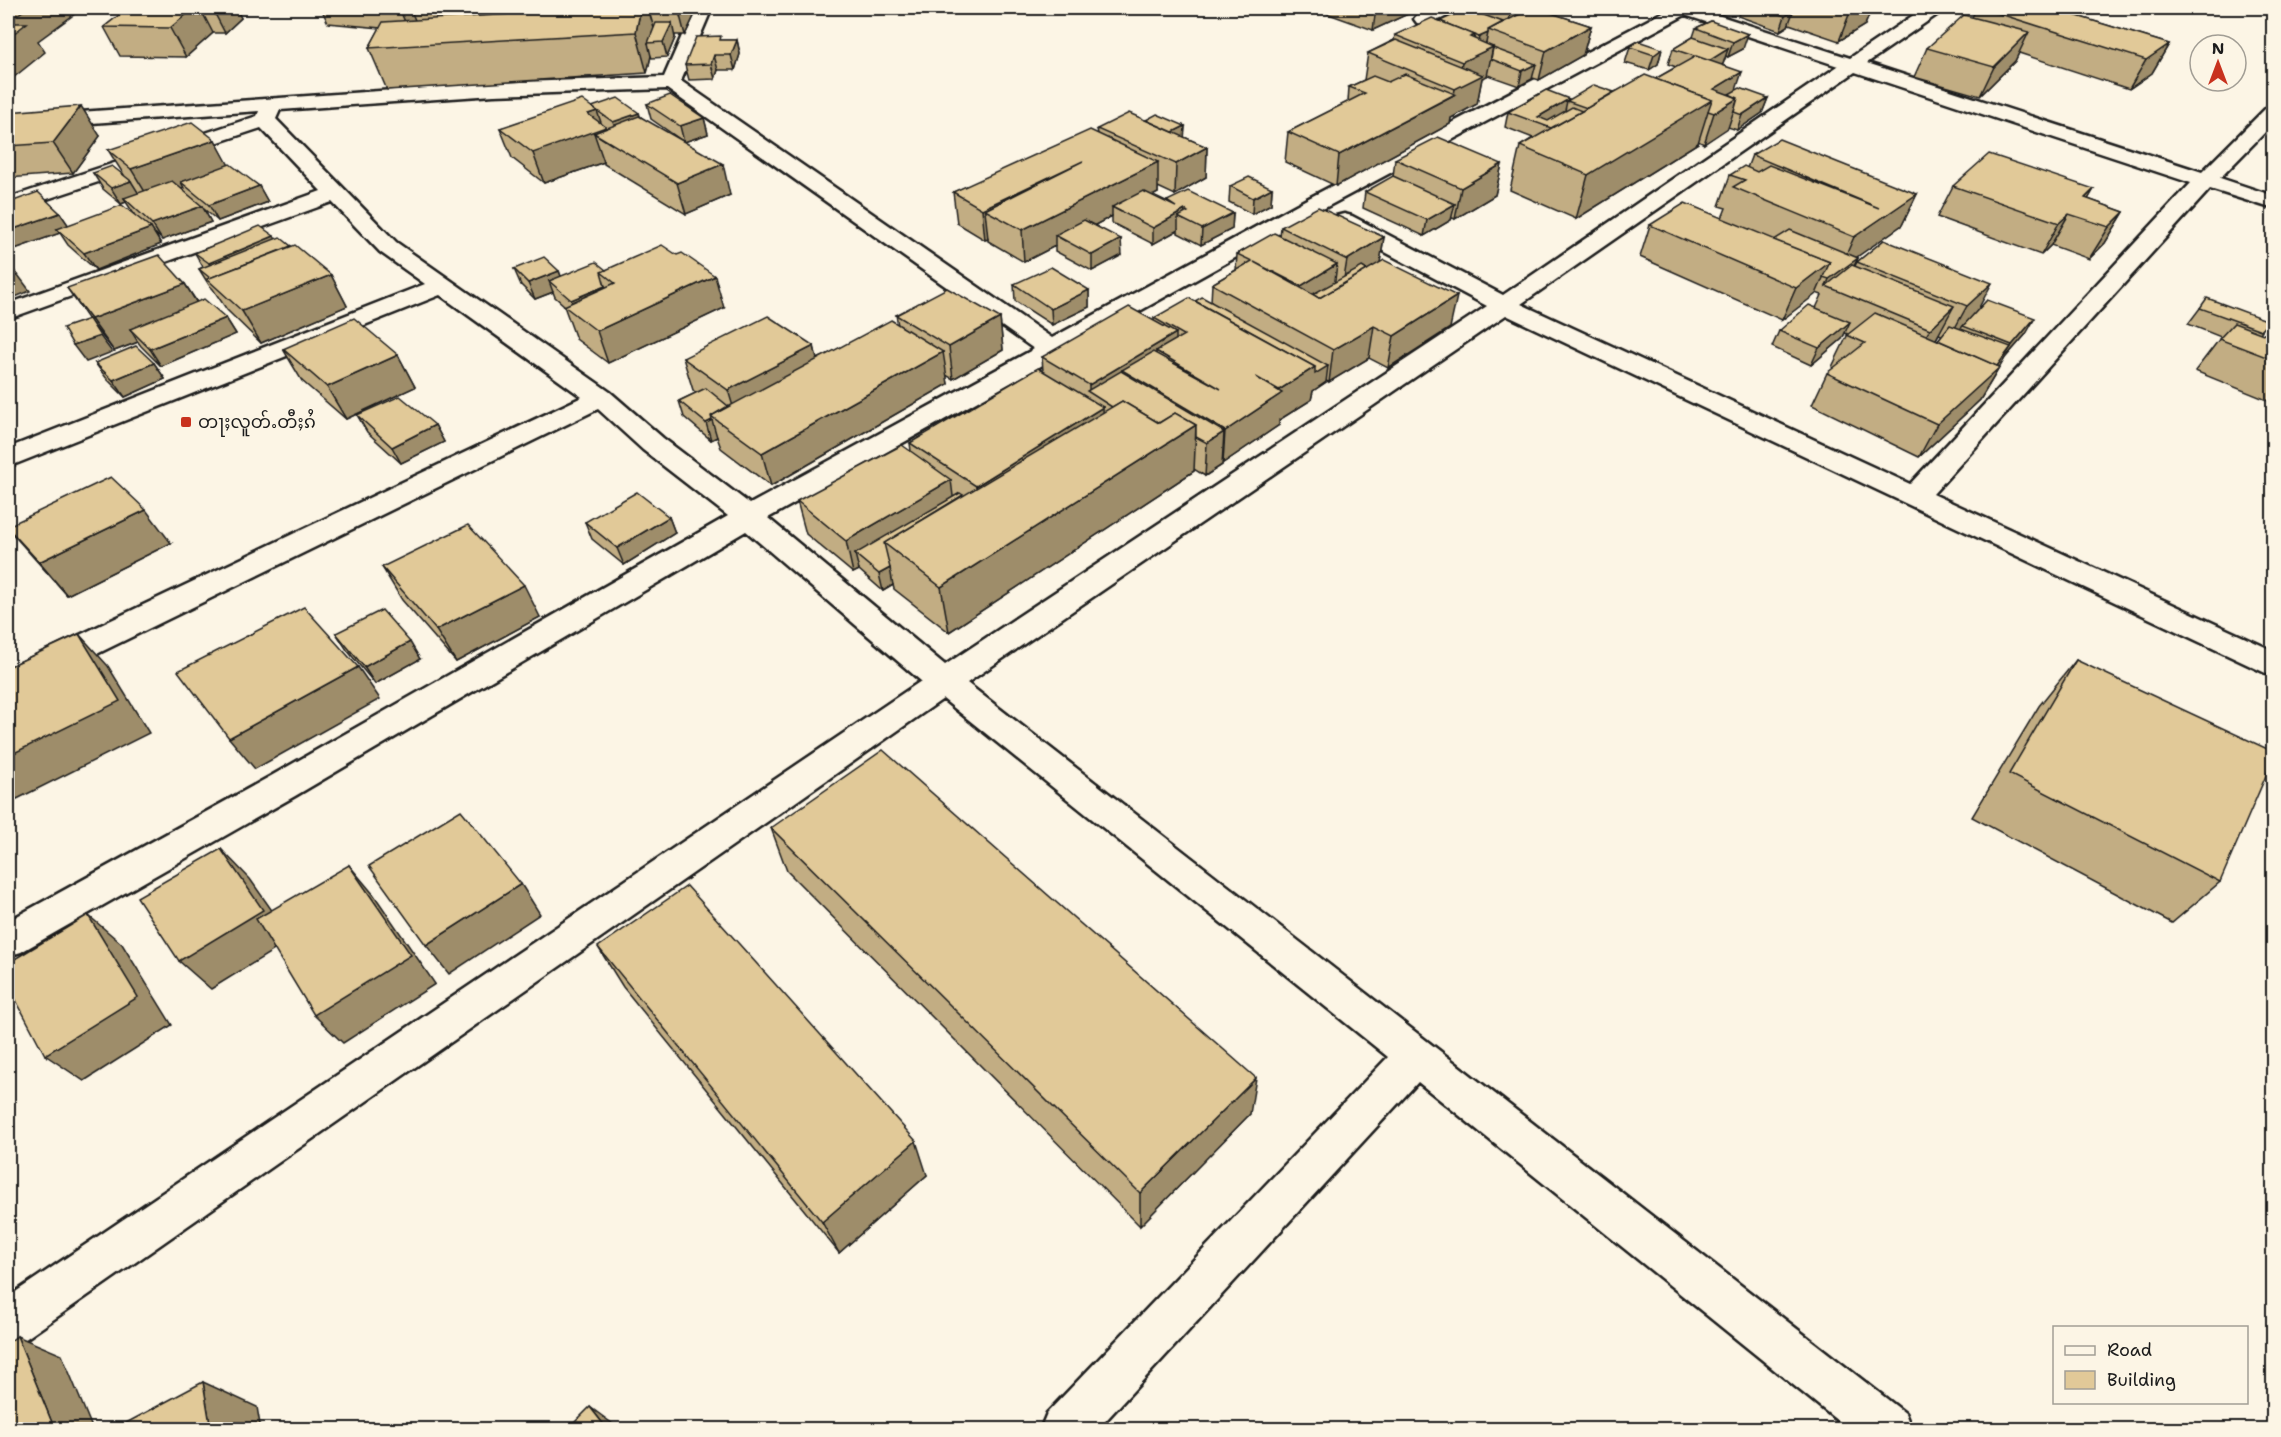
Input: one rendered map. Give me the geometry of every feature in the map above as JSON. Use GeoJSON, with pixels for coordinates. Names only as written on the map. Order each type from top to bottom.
{"type":"FeatureCollection","features":[{"type":"Feature","properties":{"kind":"street"},"geometry":{"type":"LineString","coordinates":[[671,83],[703,8]]}},
{"type":"Feature","properties":{"kind":"street"},"geometry":{"type":"LineString","coordinates":[[1423,19],[1448,8]]}},
{"type":"Feature","properties":{"kind":"street"},"geometry":{"type":"LineString","coordinates":[[8,940],[283,786],[748,517],[1313,204],[1682,8],[1852,66],[2274,203]]}},
{"type":"Feature","properties":{"kind":"street"},"geometry":{"type":"LineString","coordinates":[[8,1324],[944,682],[1504,305],[1935,8]]}},
{"type":"Feature","properties":{"kind":"street"},"geometry":{"type":"LineString","coordinates":[[8,123],[269,113],[494,89],[671,83],[1052,349]]}},
{"type":"Feature","properties":{"kind":"street"},"geometry":{"type":"LineString","coordinates":[[1914,497],[2205,181],[2274,111]]}},
{"type":"Feature","properties":{"kind":"street"},"geometry":{"type":"LineString","coordinates":[[269,113],[336,193],[388,247],[601,398],[653,444],[748,517],[944,682],[1887,1430]]}},
{"type":"Feature","properties":{"kind":"street"},"geometry":{"type":"LineString","coordinates":[[8,205],[269,113]]}},
{"type":"Feature","properties":{"kind":"street"},"geometry":{"type":"LineString","coordinates":[[8,312],[336,193]]}},
{"type":"Feature","properties":{"kind":"street"},"geometry":{"type":"LineString","coordinates":[[1313,204],[1504,305],[2274,665]]}},
{"type":"Feature","properties":{"kind":"street"},"geometry":{"type":"LineString","coordinates":[[8,458],[443,285]]}},
{"type":"Feature","properties":{"kind":"street"},"geometry":{"type":"LineString","coordinates":[[8,682],[601,398]]}},
{"type":"Feature","properties":{"kind":"street"},"geometry":{"type":"LineString","coordinates":[[1064,1430],[1415,1057]]}},
{"type":"Feature","properties":{"kind":"building"},"geometry":{"type":"Polygon","coordinates":[[[8,8],[27,8],[8,21],[8,8]]]}},
{"type":"Feature","properties":{"kind":"building"},"geometry":{"type":"Polygon","coordinates":[[[128,8],[194,8],[170,28],[104,27],[128,8]]]}},
{"type":"Feature","properties":{"kind":"building"},"geometry":{"type":"Polygon","coordinates":[[[597,8],[641,8],[636,32],[369,48],[383,22],[597,8]]]}},
{"type":"Feature","properties":{"kind":"building"},"geometry":{"type":"Polygon","coordinates":[[[1488,8],[1527,8],[1510,15],[1488,8]]]}},
{"type":"Feature","properties":{"kind":"building"},"geometry":{"type":"Polygon","coordinates":[[[1532,8],[1591,26],[1546,51],[1488,30],[1532,8]]]}},
{"type":"Feature","properties":{"kind":"building"},"geometry":{"type":"Polygon","coordinates":[[[1760,8],[1781,8],[1793,12],[1785,16],[1760,8]]]}},
{"type":"Feature","properties":{"kind":"building"},"geometry":{"type":"Polygon","coordinates":[[[1836,8],[1858,8],[1850,12],[1836,8]]]}},
{"type":"Feature","properties":{"kind":"building"},"geometry":{"type":"Polygon","coordinates":[[[1981,8],[2051,8],[2169,44],[2146,60],[1981,8]]]}},
{"type":"Feature","properties":{"kind":"building"},"geometry":{"type":"Polygon","coordinates":[[[1467,9],[1503,22],[1479,37],[1440,21],[1467,9]]]}},
{"type":"Feature","properties":{"kind":"building"},"geometry":{"type":"Polygon","coordinates":[[[1964,15],[2029,32],[1994,67],[1927,48],[1964,15]]]}},
{"type":"Feature","properties":{"kind":"building"},"geometry":{"type":"Polygon","coordinates":[[[1432,18],[1475,35],[1470,37],[1493,47],[1462,62],[1395,35],[1432,18]]]}},
{"type":"Feature","properties":{"kind":"building"},"geometry":{"type":"Polygon","coordinates":[[[1711,21],[1748,34],[1733,42],[1696,28],[1711,21]]]}},
{"type":"Feature","properties":{"kind":"building"},"geometry":{"type":"Polygon","coordinates":[[[8,23],[27,23],[8,38],[8,23]]]}},
{"type":"Feature","properties":{"kind":"building"},"geometry":{"type":"Polygon","coordinates":[[[656,23],[672,23],[663,42],[648,43],[656,23]]]}},
{"type":"Feature","properties":{"kind":"building"},"geometry":{"type":"Polygon","coordinates":[[[721,36],[720,40],[737,40],[731,55],[714,55],[711,64],[685,65],[696,37],[721,36]]]}},
{"type":"Feature","properties":{"kind":"building"},"geometry":{"type":"Polygon","coordinates":[[[1693,37],[1728,49],[1709,61],[1673,49],[1693,37]]]}},
{"type":"Feature","properties":{"kind":"building"},"geometry":{"type":"Polygon","coordinates":[[[1396,40],[1483,75],[1455,89],[1368,53],[1396,40]]]}},
{"type":"Feature","properties":{"kind":"building"},"geometry":{"type":"Polygon","coordinates":[[[1638,41],[1662,49],[1654,55],[1630,47],[1638,41]]]}},
{"type":"Feature","properties":{"kind":"building"},"geometry":{"type":"Polygon","coordinates":[[[1493,48],[1536,64],[1522,71],[1491,59],[1493,48]]]}},
{"type":"Feature","properties":{"kind":"building"},"geometry":{"type":"Polygon","coordinates":[[[1696,56],[1742,72],[1714,89],[1738,98],[1714,113],[1708,111],[1712,100],[1655,79],[1696,56]]]}},
{"type":"Feature","properties":{"kind":"building"},"geometry":{"type":"Polygon","coordinates":[[[1405,74],[1455,94],[1339,155],[1288,132],[1365,93],[1349,87],[1373,76],[1388,82],[1405,74]]]}},
{"type":"Feature","properties":{"kind":"building"},"geometry":{"type":"Polygon","coordinates":[[[1645,75],[1712,100],[1588,175],[1520,146],[1645,75]]]}},
{"type":"Feature","properties":{"kind":"building"},"geometry":{"type":"Polygon","coordinates":[[[1594,85],[1614,92],[1587,108],[1567,101],[1594,85]]]}},
{"type":"Feature","properties":{"kind":"building"},"geometry":{"type":"Polygon","coordinates":[[[1740,88],[1768,98],[1742,115],[1734,112],[1738,98],[1729,94],[1740,88]]]}},
{"type":"Feature","properties":{"kind":"building"},"geometry":{"type":"Polygon","coordinates":[[[1546,90],[1569,99],[1538,117],[1548,121],[1572,107],[1582,111],[1551,128],[1508,112],[1546,90]]]}},
{"type":"Feature","properties":{"kind":"building"},"geometry":{"type":"Polygon","coordinates":[[[670,95],[704,118],[680,126],[647,104],[670,95]]]}},
{"type":"Feature","properties":{"kind":"building"},"geometry":{"type":"Polygon","coordinates":[[[618,98],[639,113],[613,122],[592,107],[618,98]]]}},
{"type":"Feature","properties":{"kind":"building"},"geometry":{"type":"Polygon","coordinates":[[[582,100],[597,111],[588,114],[606,127],[533,153],[500,128],[582,100]]]}},
{"type":"Feature","properties":{"kind":"building"},"geometry":{"type":"Polygon","coordinates":[[[81,106],[53,143],[8,146],[8,112],[81,106]]]}},
{"type":"Feature","properties":{"kind":"building"},"geometry":{"type":"Polygon","coordinates":[[[1129,113],[1207,147],[1176,164],[1097,129],[1129,113]]]}},
{"type":"Feature","properties":{"kind":"building"},"geometry":{"type":"Polygon","coordinates":[[[1157,114],[1185,126],[1173,132],[1146,120],[1157,114]]]}},
{"type":"Feature","properties":{"kind":"building"},"geometry":{"type":"Polygon","coordinates":[[[639,116],[723,164],[677,183],[594,133],[639,116]]]}},
{"type":"Feature","properties":{"kind":"building"},"geometry":{"type":"Polygon","coordinates":[[[192,122],[215,140],[131,169],[108,150],[192,122]]]}},
{"type":"Feature","properties":{"kind":"building"},"geometry":{"type":"Polygon","coordinates":[[[1090,130],[1158,162],[1022,230],[985,210],[1083,161],[982,209],[953,192],[1090,130]]]}},
{"type":"Feature","properties":{"kind":"building"},"geometry":{"type":"Polygon","coordinates":[[[1438,137],[1502,164],[1461,188],[1395,159],[1438,137]]]}},
{"type":"Feature","properties":{"kind":"building"},"geometry":{"type":"Polygon","coordinates":[[[1779,139],[1917,194],[1854,237],[1733,187],[1745,180],[1730,175],[1744,166],[1757,172],[1769,165],[1879,208],[1752,155],[1779,139]]]}},
{"type":"Feature","properties":{"kind":"building"},"geometry":{"type":"Polygon","coordinates":[[[1989,154],[2094,189],[2085,198],[2124,212],[2109,227],[2069,214],[2059,223],[1953,186],[1989,154]]]}},
{"type":"Feature","properties":{"kind":"building"},"geometry":{"type":"Polygon","coordinates":[[[230,164],[259,186],[209,205],[181,182],[230,164]]]}},
{"type":"Feature","properties":{"kind":"building"},"geometry":{"type":"Polygon","coordinates":[[[112,166],[131,181],[111,188],[93,173],[112,166]]]}},
{"type":"Feature","properties":{"kind":"building"},"geometry":{"type":"Polygon","coordinates":[[[1393,176],[1455,204],[1427,220],[1365,192],[1393,176]]]}},
{"type":"Feature","properties":{"kind":"building"},"geometry":{"type":"Polygon","coordinates":[[[1249,177],[1272,188],[1253,198],[1230,186],[1249,177]]]}},
{"type":"Feature","properties":{"kind":"building"},"geometry":{"type":"Polygon","coordinates":[[[172,181],[202,206],[152,224],[124,198],[172,181]]]}},
{"type":"Feature","properties":{"kind":"building"},"geometry":{"type":"Polygon","coordinates":[[[1143,191],[1176,207],[1167,201],[1188,191],[1233,213],[1202,229],[1178,217],[1188,212],[1185,210],[1153,228],[1112,207],[1143,191]]]}},
{"type":"Feature","properties":{"kind":"building"},"geometry":{"type":"Polygon","coordinates":[[[38,192],[60,213],[8,231],[8,203],[38,192]]]}},
{"type":"Feature","properties":{"kind":"building"},"geometry":{"type":"Polygon","coordinates":[[[1685,203],[1830,262],[1796,288],[1650,225],[1685,203]]]}},
{"type":"Feature","properties":{"kind":"building"},"geometry":{"type":"Polygon","coordinates":[[[122,205],[151,228],[84,253],[57,229],[122,205]]]}},
{"type":"Feature","properties":{"kind":"building"},"geometry":{"type":"Polygon","coordinates":[[[1318,207],[1384,237],[1347,260],[1281,227],[1318,207]]]}},
{"type":"Feature","properties":{"kind":"building"},"geometry":{"type":"Polygon","coordinates":[[[1084,220],[1121,239],[1092,255],[1055,235],[1084,220]]]}},
{"type":"Feature","properties":{"kind":"building"},"geometry":{"type":"Polygon","coordinates":[[[260,226],[274,236],[209,263],[195,253],[260,226]]]}},
{"type":"Feature","properties":{"kind":"building"},"geometry":{"type":"Polygon","coordinates":[[[1790,230],[1858,258],[1829,279],[1823,277],[1830,262],[1774,240],[1790,230]]]}},
{"type":"Feature","properties":{"kind":"building"},"geometry":{"type":"Polygon","coordinates":[[[1274,233],[1337,264],[1301,286],[1254,262],[1319,298],[1384,260],[1457,296],[1394,336],[1374,326],[1333,350],[1212,284],[1252,261],[1237,254],[1274,233]]]}},
{"type":"Feature","properties":{"kind":"building"},"geometry":{"type":"Polygon","coordinates":[[[280,237],[291,246],[210,278],[199,269],[280,237]]]}},
{"type":"Feature","properties":{"kind":"building"},"geometry":{"type":"Polygon","coordinates":[[[1884,240],[1992,283],[1967,306],[1857,262],[1884,240]]]}},
{"type":"Feature","properties":{"kind":"building"},"geometry":{"type":"Polygon","coordinates":[[[295,245],[331,275],[242,311],[207,279],[295,245]]]}},
{"type":"Feature","properties":{"kind":"building"},"geometry":{"type":"Polygon","coordinates":[[[662,245],[677,255],[682,253],[715,276],[597,331],[564,306],[615,283],[601,272],[662,245]]]}},
{"type":"Feature","properties":{"kind":"building"},"geometry":{"type":"Polygon","coordinates":[[[159,255],[185,284],[91,319],[67,288],[159,255]]]}},
{"type":"Feature","properties":{"kind":"building"},"geometry":{"type":"Polygon","coordinates":[[[544,257],[559,271],[528,283],[514,269],[544,257]]]}},
{"type":"Feature","properties":{"kind":"building"},"geometry":{"type":"Polygon","coordinates":[[[596,262],[606,270],[601,272],[605,286],[571,300],[549,281],[596,262]]]}},
{"type":"Feature","properties":{"kind":"building"},"geometry":{"type":"Polygon","coordinates":[[[8,264],[18,275],[8,279],[8,264]]]}},
{"type":"Feature","properties":{"kind":"building"},"geometry":{"type":"Polygon","coordinates":[[[1852,265],[1954,306],[1930,329],[1826,286],[1852,265]]]}},
{"type":"Feature","properties":{"kind":"building"},"geometry":{"type":"Polygon","coordinates":[[[1051,267],[1089,290],[1051,309],[1014,284],[1051,267]]]}},
{"type":"Feature","properties":{"kind":"building"},"geometry":{"type":"Polygon","coordinates":[[[1362,267],[1367,270],[1319,298],[1313,294],[1362,267]]]}},
{"type":"Feature","properties":{"kind":"building"},"geometry":{"type":"Polygon","coordinates":[[[947,288],[1000,318],[949,347],[896,315],[947,288]]]}},
{"type":"Feature","properties":{"kind":"building"},"geometry":{"type":"Polygon","coordinates":[[[1202,297],[1328,366],[1315,374],[1315,367],[1195,301],[1202,297]]]}},
{"type":"Feature","properties":{"kind":"building"},"geometry":{"type":"Polygon","coordinates":[[[1189,298],[1315,367],[1279,390],[1256,377],[1282,393],[1225,431],[1122,370],[1153,352],[1221,389],[1156,351],[1184,335],[1154,318],[1189,298]]]}},
{"type":"Feature","properties":{"kind":"building"},"geometry":{"type":"Polygon","coordinates":[[[2207,298],[2269,321],[2261,330],[2200,308],[2207,298]]]}},
{"type":"Feature","properties":{"kind":"building"},"geometry":{"type":"Polygon","coordinates":[[[204,299],[226,318],[150,349],[130,329],[204,299]]]}},
{"type":"Feature","properties":{"kind":"building"},"geometry":{"type":"Polygon","coordinates":[[[1987,300],[2035,318],[2012,345],[1963,326],[1987,300]]]}},
{"type":"Feature","properties":{"kind":"building"},"geometry":{"type":"Polygon","coordinates":[[[1809,305],[1850,322],[1819,348],[1779,331],[1809,305]]]}},
{"type":"Feature","properties":{"kind":"building"},"geometry":{"type":"Polygon","coordinates":[[[1129,307],[1176,333],[1089,385],[1042,357],[1129,307]]]}},
{"type":"Feature","properties":{"kind":"building"},"geometry":{"type":"Polygon","coordinates":[[[1875,313],[2000,367],[1937,424],[1827,373],[1865,343],[1847,335],[1875,313]]]}},
{"type":"Feature","properties":{"kind":"building"},"geometry":{"type":"Polygon","coordinates":[[[768,316],[814,346],[728,390],[683,358],[768,316]]]}},
{"type":"Feature","properties":{"kind":"building"},"geometry":{"type":"Polygon","coordinates":[[[354,318],[398,355],[327,387],[283,349],[354,318]]]}},
{"type":"Feature","properties":{"kind":"building"},"geometry":{"type":"Polygon","coordinates":[[[89,319],[100,336],[73,345],[63,328],[89,319]]]}},
{"type":"Feature","properties":{"kind":"building"},"geometry":{"type":"Polygon","coordinates":[[[891,320],[943,352],[762,453],[711,416],[891,320]]]}},
{"type":"Feature","properties":{"kind":"building"},"geometry":{"type":"Polygon","coordinates":[[[2234,323],[2274,338],[2274,360],[2219,339],[2234,323]]]}},
{"type":"Feature","properties":{"kind":"building"},"geometry":{"type":"Polygon","coordinates":[[[1950,325],[2011,347],[1997,366],[1938,340],[1950,325]]]}},
{"type":"Feature","properties":{"kind":"building"},"geometry":{"type":"Polygon","coordinates":[[[136,346],[154,363],[113,380],[95,363],[136,346]]]}},
{"type":"Feature","properties":{"kind":"building"},"geometry":{"type":"Polygon","coordinates":[[[1038,368],[1103,407],[976,486],[910,443],[1038,368]]]}},
{"type":"Feature","properties":{"kind":"building"},"geometry":{"type":"Polygon","coordinates":[[[1121,371],[1224,432],[1207,443],[1196,437],[1196,425],[1175,413],[1159,423],[1122,401],[1112,407],[1087,391],[1121,371]]]}},
{"type":"Feature","properties":{"kind":"building"},"geometry":{"type":"Polygon","coordinates":[[[706,388],[728,406],[711,416],[712,420],[706,423],[679,401],[706,388]]]}},
{"type":"Feature","properties":{"kind":"building"},"geometry":{"type":"Polygon","coordinates":[[[400,396],[435,425],[392,447],[357,415],[400,396]]]}},
{"type":"Feature","properties":{"kind":"building"},"geometry":{"type":"Polygon","coordinates":[[[1122,401],[1159,423],[1175,413],[1196,425],[941,587],[884,543],[1122,401]]]}},
{"type":"Feature","properties":{"kind":"building"},"geometry":{"type":"Polygon","coordinates":[[[902,445],[951,480],[846,541],[797,501],[902,445]]]}},
{"type":"Feature","properties":{"kind":"building"},"geometry":{"type":"Polygon","coordinates":[[[111,477],[146,510],[39,562],[8,528],[8,526],[111,477]]]}},
{"type":"Feature","properties":{"kind":"building"},"geometry":{"type":"Polygon","coordinates":[[[637,492],[669,517],[617,548],[585,522],[637,492]]]}},
{"type":"Feature","properties":{"kind":"building"},"geometry":{"type":"Polygon","coordinates":[[[960,493],[963,495],[884,543],[890,568],[879,574],[855,554],[960,493]]]}},
{"type":"Feature","properties":{"kind":"building"},"geometry":{"type":"Polygon","coordinates":[[[468,525],[524,585],[436,630],[382,567],[468,525]]]}},
{"type":"Feature","properties":{"kind":"building"},"geometry":{"type":"Polygon","coordinates":[[[304,607],[358,667],[229,738],[178,671],[304,607]]]}},
{"type":"Feature","properties":{"kind":"building"},"geometry":{"type":"Polygon","coordinates":[[[382,610],[410,642],[364,667],[336,633],[382,610]]]}},
{"type":"Feature","properties":{"kind":"building"},"geometry":{"type":"Polygon","coordinates":[[[79,634],[120,701],[8,756],[8,667],[79,634]]]}},
{"type":"Feature","properties":{"kind":"building"},"geometry":{"type":"Polygon","coordinates":[[[2076,660],[2274,752],[2274,757],[2220,882],[2009,774],[2076,660]]]}},
{"type":"Feature","properties":{"kind":"building"},"geometry":{"type":"Polygon","coordinates":[[[883,750],[1256,1078],[1140,1193],[771,828],[883,750]]]}},
{"type":"Feature","properties":{"kind":"building"},"geometry":{"type":"Polygon","coordinates":[[[461,810],[521,884],[426,945],[369,866],[461,810]]]}},
{"type":"Feature","properties":{"kind":"building"},"geometry":{"type":"Polygon","coordinates":[[[221,849],[263,910],[179,961],[137,897],[221,849]]]}},
{"type":"Feature","properties":{"kind":"building"},"geometry":{"type":"Polygon","coordinates":[[[349,865],[411,955],[314,1015],[256,919],[349,865]]]}},
{"type":"Feature","properties":{"kind":"building"},"geometry":{"type":"Polygon","coordinates":[[[687,886],[916,1141],[822,1222],[598,947],[687,886]]]}},
{"type":"Feature","properties":{"kind":"building"},"geometry":{"type":"Polygon","coordinates":[[[88,915],[138,997],[45,1055],[8,985],[8,963],[88,915]]]}},
{"type":"Feature","properties":{"kind":"building"},"geometry":{"type":"Polygon","coordinates":[[[17,1336],[55,1430],[8,1430],[8,1343],[17,1336]]]}},
{"type":"Feature","properties":{"kind":"building"},"geometry":{"type":"Polygon","coordinates":[[[203,1382],[211,1430],[113,1430],[203,1382]]]}},
{"type":"Feature","properties":{"kind":"building"},"geometry":{"type":"Polygon","coordinates":[[[590,1407],[608,1430],[567,1430],[590,1407]]]}},
{"type":"Feature","properties":{"kind":"place","name":"တႃႈလူတ်ႉတီႈၵႆ"},"geometry":{"type":"Point","coordinates":[186,422]}}]}
